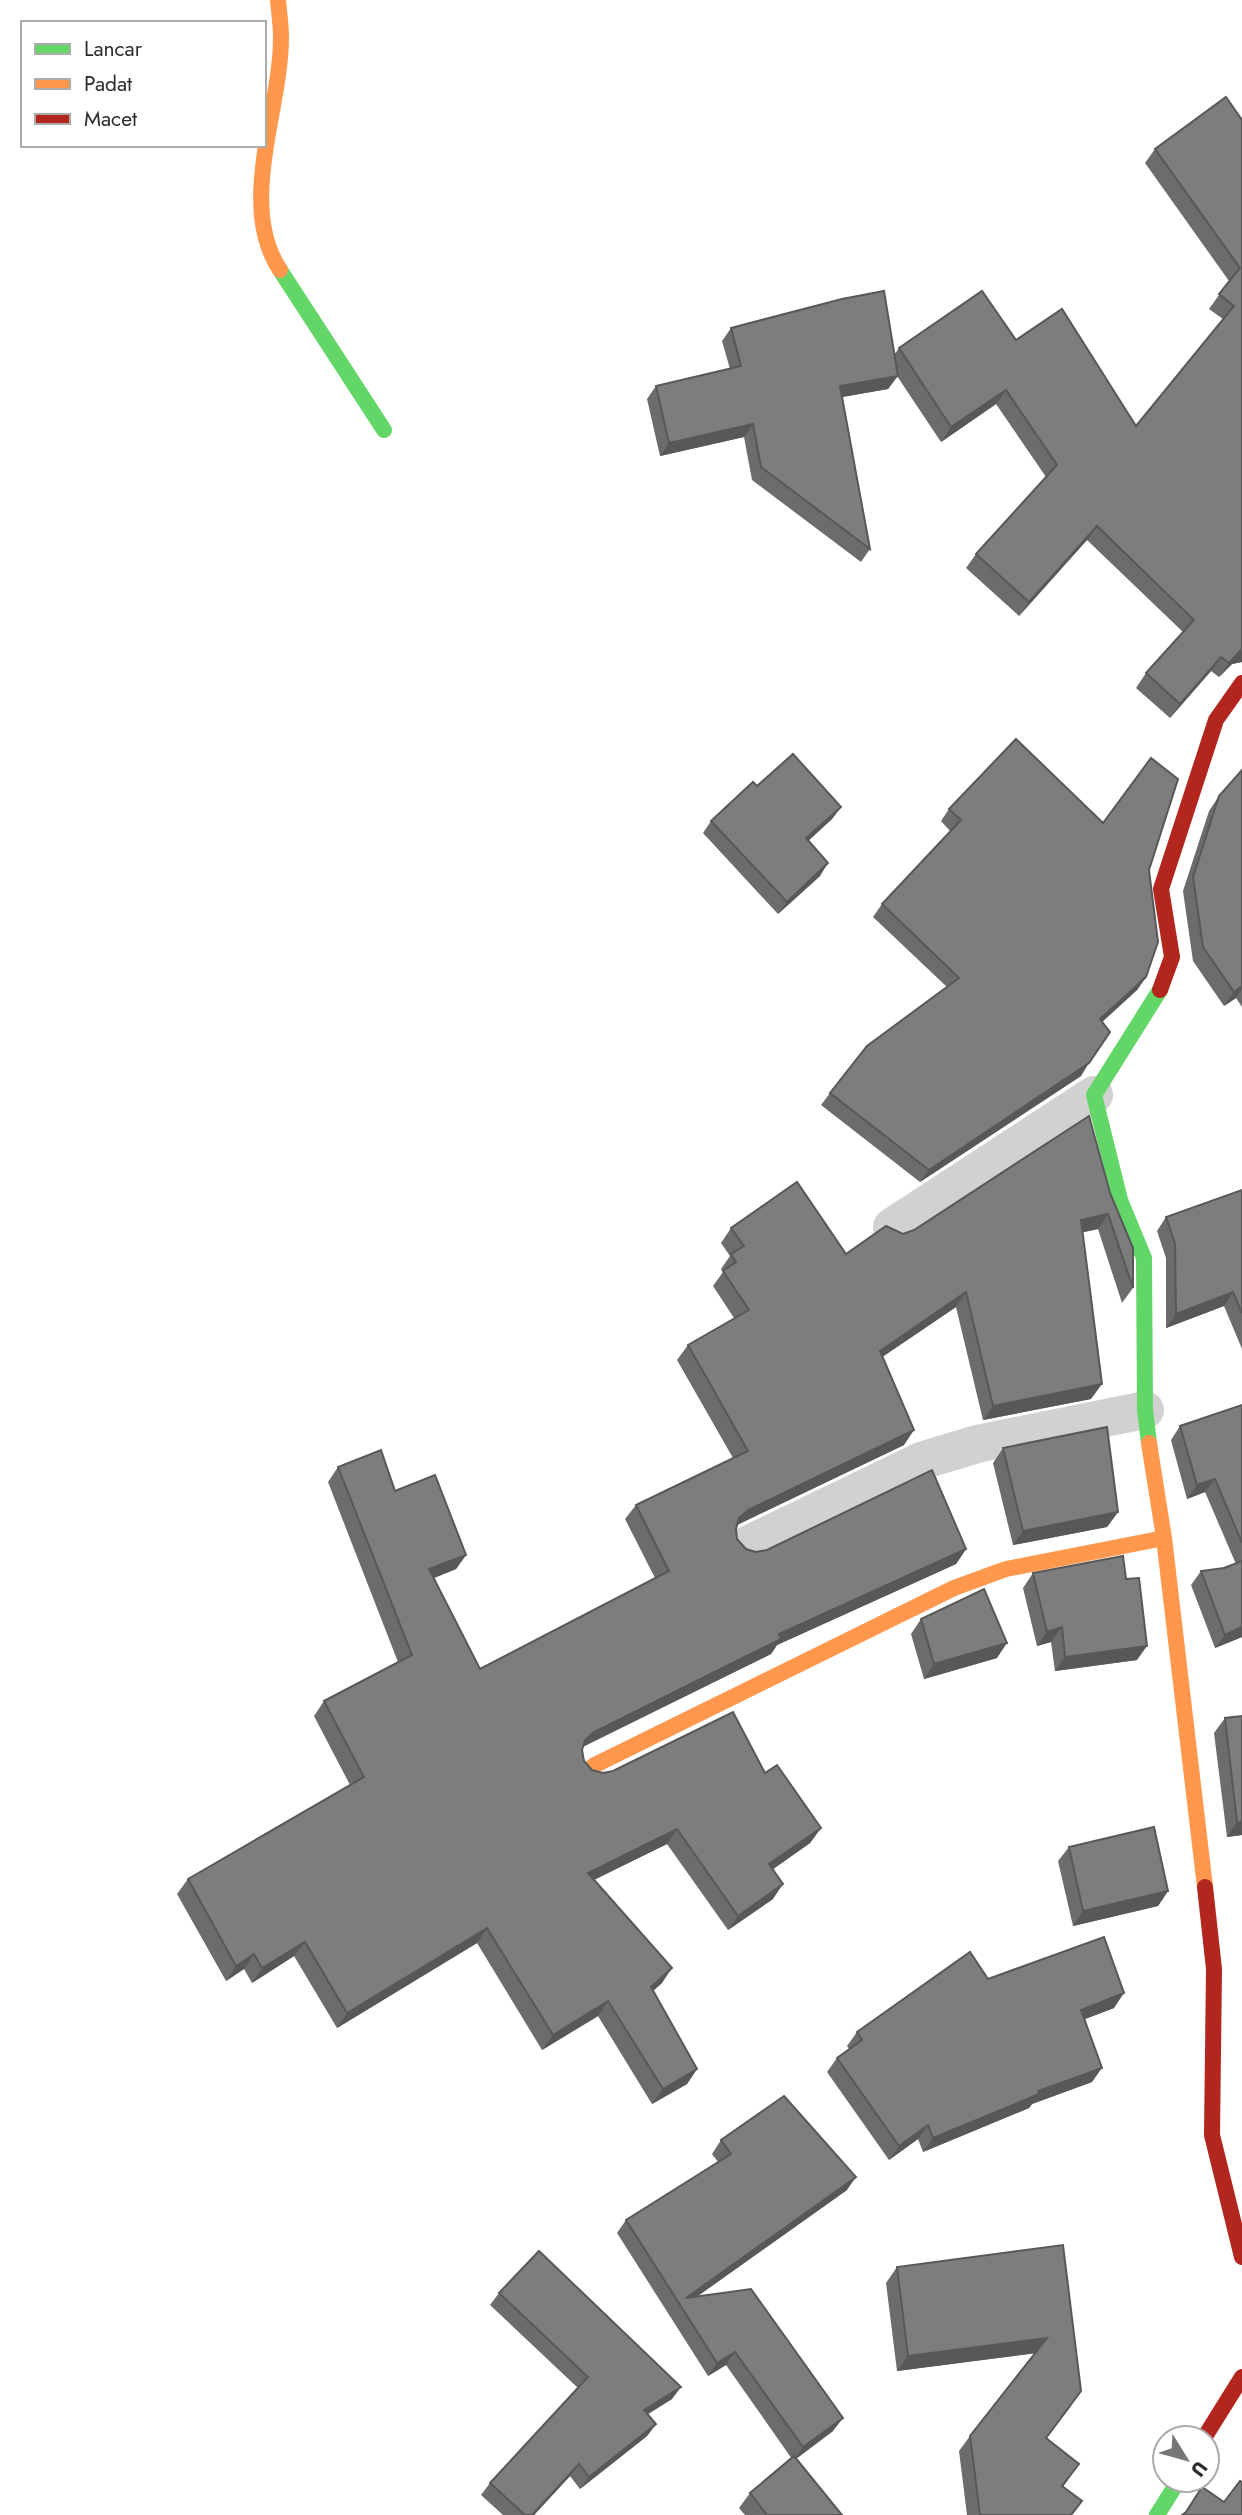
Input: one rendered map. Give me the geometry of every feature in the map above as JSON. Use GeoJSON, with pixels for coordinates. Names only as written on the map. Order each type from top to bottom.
{"type":"FeatureCollection","features":[{"type":"Feature","properties":{"kind":"street"},"geometry":{"type":"LineString","coordinates":[[278,0],[281,39],[261,198],[263,233],[277,266],[384,430]]}},
{"type":"Feature","properties":{"kind":"street"},"geometry":{"type":"LineString","coordinates":[[892,1227],[1094,1095],[1157,1001],[1172,957],[1161,889],[1216,720],[1242,682]]}},
{"type":"Feature","properties":{"kind":"street"},"geometry":{"type":"LineString","coordinates":[[1094,1095],[1120,1200],[1144,1258],[1145,1410],[1155,1495],[1164,1538],[1214,1969],[1212,2136],[1242,2257]]}},
{"type":"Feature","properties":{"kind":"street"},"geometry":{"type":"LineString","coordinates":[[747,1545],[921,1461],[976,1444],[1145,1410]]}},
{"type":"Feature","properties":{"kind":"street"},"geometry":{"type":"LineString","coordinates":[[593,1766],[954,1588],[1006,1569],[1164,1538]]}},
{"type":"Feature","properties":{"kind":"street"},"geometry":{"type":"LineString","coordinates":[[1213,2424],[1242,2377]]}},
{"type":"Feature","properties":{"kind":"street"},"geometry":{"type":"LineString","coordinates":[[1157,2515],[1170,2494]]}},
{"type":"Feature","properties":{"kind":"building"},"geometry":{"type":"Polygon","coordinates":[[[1226,97],[1242,120],[1242,649],[1229,663],[1221,657],[1180,704],[1146,673],[1194,620],[1097,526],[1029,602],[976,554],[1057,465],[1006,390],[951,427],[899,348],[982,291],[1016,340],[1062,309],[1136,426],[1234,306],[1219,294],[1240,268],[1155,149],[1226,97]]]}},
{"type":"Feature","properties":{"kind":"building"},"geometry":{"type":"Polygon","coordinates":[[[884,291],[898,376],[840,386],[870,549],[761,467],[753,424],[669,443],[656,386],[741,366],[731,328],[884,291]]]}},
{"type":"Feature","properties":{"kind":"building"},"geometry":{"type":"Polygon","coordinates":[[[1016,739],[1103,823],[1151,758],[1178,779],[1149,870],[1158,942],[1146,977],[1100,1019],[1110,1032],[1089,1063],[929,1170],[830,1093],[867,1046],[959,978],[882,904],[961,820],[949,809],[1016,739]]]}},
{"type":"Feature","properties":{"kind":"building"},"geometry":{"type":"Polygon","coordinates":[[[793,754],[841,807],[806,838],[828,863],[787,902],[711,821],[753,782],[757,786],[793,754]]]}},
{"type":"Feature","properties":{"kind":"building"},"geometry":{"type":"Polygon","coordinates":[[[1242,770],[1242,986],[1234,992],[1203,947],[1193,877],[1219,796],[1242,770]]]}},
{"type":"Feature","properties":{"kind":"building"},"geometry":{"type":"Polygon","coordinates":[[[1089,1116],[1110,1193],[1133,1248],[1133,1288],[1108,1214],[1081,1220],[1102,1384],[993,1406],[966,1292],[880,1351],[914,1430],[748,1510],[739,1518],[737,1539],[746,1549],[756,1552],[767,1550],[932,1470],[966,1549],[779,1634],[781,1639],[594,1732],[585,1740],[582,1750],[584,1761],[592,1770],[603,1773],[613,1771],[733,1712],[765,1773],[777,1765],[821,1828],[769,1864],[783,1884],[738,1916],[677,1829],[588,1873],[672,1968],[651,1987],[697,2069],[663,2089],[608,2001],[553,2035],[487,1928],[347,2013],[305,1942],[262,1968],[254,1954],[236,1966],[188,1879],[364,1777],[324,1701],[412,1655],[338,1467],[381,1450],[395,1491],[435,1475],[466,1555],[429,1569],[480,1669],[669,1571],[636,1505],[748,1451],[688,1345],[749,1310],[723,1271],[736,1262],[731,1254],[744,1246],[731,1228],[797,1182],[846,1254],[886,1226],[903,1234],[914,1230],[1089,1116]]]}},
{"type":"Feature","properties":{"kind":"building"},"geometry":{"type":"Polygon","coordinates":[[[1242,1190],[1242,1313],[1233,1292],[1176,1314],[1175,1244],[1166,1217],[1242,1190]]]}},
{"type":"Feature","properties":{"kind":"building"},"geometry":{"type":"Polygon","coordinates":[[[1242,1405],[1242,1543],[1215,1479],[1197,1485],[1180,1426],[1242,1405]]]}},
{"type":"Feature","properties":{"kind":"building"},"geometry":{"type":"Polygon","coordinates":[[[1107,1427],[1118,1512],[1023,1531],[1003,1448],[1107,1427]]]}},
{"type":"Feature","properties":{"kind":"building"},"geometry":{"type":"Polygon","coordinates":[[[1123,1556],[1126,1579],[1139,1578],[1147,1646],[1065,1657],[1062,1627],[1047,1632],[1033,1573],[1123,1556]]]}},
{"type":"Feature","properties":{"kind":"building"},"geometry":{"type":"Polygon","coordinates":[[[1242,1561],[1242,1627],[1225,1635],[1201,1571],[1224,1568],[1242,1561]]]}},
{"type":"Feature","properties":{"kind":"building"},"geometry":{"type":"Polygon","coordinates":[[[984,1589],[1007,1643],[934,1664],[921,1619],[984,1589]]]}},
{"type":"Feature","properties":{"kind":"building"},"geometry":{"type":"Polygon","coordinates":[[[1242,1716],[1242,1822],[1237,1822],[1225,1718],[1242,1716]]]}},
{"type":"Feature","properties":{"kind":"building"},"geometry":{"type":"Polygon","coordinates":[[[1154,1827],[1168,1891],[1083,1911],[1069,1847],[1154,1827]]]}},
{"type":"Feature","properties":{"kind":"building"},"geometry":{"type":"Polygon","coordinates":[[[1104,1937],[1124,1993],[1081,2010],[1102,2068],[1038,2091],[1039,2094],[933,2138],[928,2125],[899,2146],[837,2058],[862,2040],[857,2032],[970,1952],[988,1979],[1104,1937]]]}},
{"type":"Feature","properties":{"kind":"building"},"geometry":{"type":"Polygon","coordinates":[[[784,2096],[856,2177],[686,2298],[751,2289],[843,2418],[803,2447],[735,2352],[717,2363],[626,2220],[731,2154],[721,2140],[784,2096]]]}},
{"type":"Feature","properties":{"kind":"building"},"geometry":{"type":"Polygon","coordinates":[[[1063,2245],[1081,2391],[1046,2438],[1079,2464],[1062,2486],[1082,2501],[1071,2515],[980,2515],[970,2436],[1047,2338],[908,2356],[897,2267],[1063,2245]]]}},
{"type":"Feature","properties":{"kind":"building"},"geometry":{"type":"Polygon","coordinates":[[[539,2251],[681,2387],[644,2410],[656,2424],[589,2477],[579,2464],[532,2515],[525,2515],[490,2483],[588,2377],[499,2293],[539,2251]]]}},
{"type":"Feature","properties":{"kind":"building"},"geometry":{"type":"Polygon","coordinates":[[[794,2456],[842,2515],[767,2515],[750,2493],[794,2456]]]}},
{"type":"Feature","properties":{"kind":"building"},"geometry":{"type":"Polygon","coordinates":[[[1240,2481],[1242,2482],[1242,2515],[1182,2515],[1198,2494],[1212,2494],[1224,2502],[1240,2481]]]}},
{"type":"Feature","properties":{"kind":"traffic: fast"},"geometry":{"type":"LineString","coordinates":[[280,270],[384,430]]}},
{"type":"Feature","properties":{"kind":"traffic: fast"},"geometry":{"type":"LineString","coordinates":[[1149,1443],[1145,1410],[1144,1258],[1120,1200],[1094,1095],[1160,990]]}},
{"type":"Feature","properties":{"kind":"traffic: fast"},"geometry":{"type":"LineString","coordinates":[[1157,2515],[1170,2494]]}},
{"type":"Feature","properties":{"kind":"traffic: slow"},"geometry":{"type":"LineString","coordinates":[[266,145],[279,66],[281,33],[278,0]]}},
{"type":"Feature","properties":{"kind":"traffic: slow"},"geometry":{"type":"LineString","coordinates":[[266,147],[261,187],[262,216],[268,244],[280,270]]}},
{"type":"Feature","properties":{"kind":"traffic: slow"},"geometry":{"type":"LineString","coordinates":[[1149,1443],[1164,1538],[1205,1887]]}},
{"type":"Feature","properties":{"kind":"traffic: slow"},"geometry":{"type":"LineString","coordinates":[[593,1766],[954,1588],[1006,1569],[1164,1538]]}},
{"type":"Feature","properties":{"kind":"traffic: jam"},"geometry":{"type":"LineString","coordinates":[[1160,990],[1172,957],[1161,889],[1216,720],[1242,683]]}},
{"type":"Feature","properties":{"kind":"traffic: jam"},"geometry":{"type":"LineString","coordinates":[[1205,1887],[1214,1969],[1212,2135],[1242,2257]]}},
{"type":"Feature","properties":{"kind":"traffic: jam"},"geometry":{"type":"LineString","coordinates":[[1213,2424],[1242,2377]]}}]}
